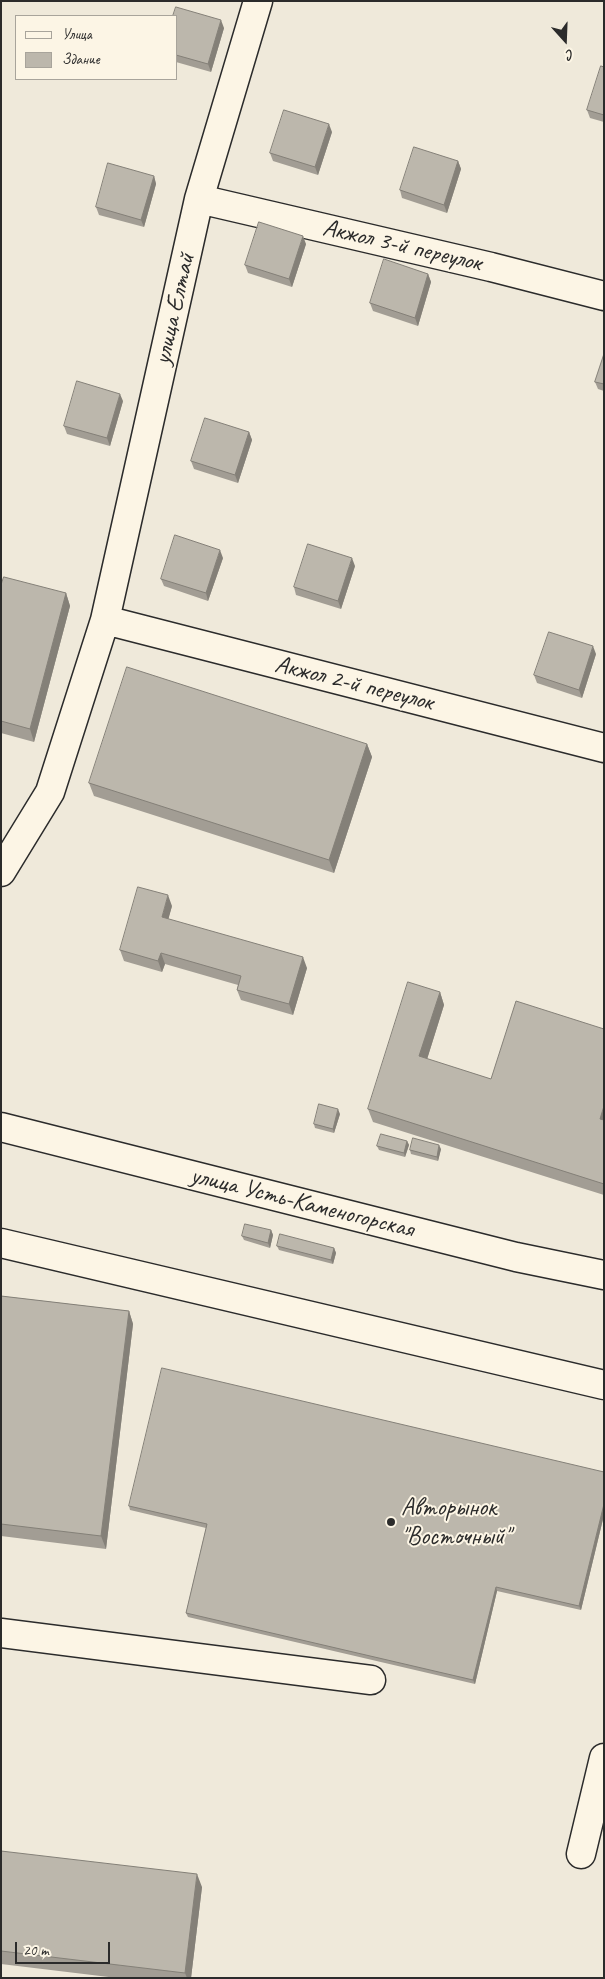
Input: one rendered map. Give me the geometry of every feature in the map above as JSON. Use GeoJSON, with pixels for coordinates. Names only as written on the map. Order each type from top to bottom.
{"type":"FeatureCollection","features":[{"type":"Feature","properties":{"kind":"street","name":"улица Елтай"},"geometry":{"type":"LineString","coordinates":[[1,872],[50,792],[105,620],[199,199],[258,1]]}},
{"type":"Feature","properties":{"kind":"street","name":"Акжол 3-й переулок"},"geometry":{"type":"LineString","coordinates":[[199,199],[491,267],[604,296]]}},
{"type":"Feature","properties":{"kind":"street","name":"Акжол 2-й переулок"},"geometry":{"type":"LineString","coordinates":[[105,620],[604,748]]}},
{"type":"Feature","properties":{"kind":"street","name":"улица Усть-Каменогорская"},"geometry":{"type":"LineString","coordinates":[[1,1127],[516,1257],[604,1275]]}},
{"type":"Feature","properties":{"kind":"street"},"geometry":{"type":"LineString","coordinates":[[1,1243],[604,1385]]}},
{"type":"Feature","properties":{"kind":"street"},"geometry":{"type":"LineString","coordinates":[[1,1633],[371,1680]]}},
{"type":"Feature","properties":{"kind":"street"},"geometry":{"type":"LineString","coordinates":[[582,1854],[604,1758]]}},
{"type":"Feature","properties":{"kind":"building"},"geometry":{"type":"Polygon","coordinates":[[[176,7],[221,20],[208,64],[178,56],[178,15],[173,15],[176,7]]]}},
{"type":"Feature","properties":{"kind":"building"},"geometry":{"type":"Polygon","coordinates":[[[601,66],[604,67],[604,115],[587,110],[601,66]]]}},
{"type":"Feature","properties":{"kind":"building"},"geometry":{"type":"Polygon","coordinates":[[[284,110],[329,124],[315,167],[270,153],[284,110]]]}},
{"type":"Feature","properties":{"kind":"building"},"geometry":{"type":"Polygon","coordinates":[[[414,147],[458,161],[444,205],[400,190],[414,147]]]}},
{"type":"Feature","properties":{"kind":"building"},"geometry":{"type":"Polygon","coordinates":[[[108,163],[154,176],[141,220],[96,207],[108,163]]]}},
{"type":"Feature","properties":{"kind":"building"},"geometry":{"type":"Polygon","coordinates":[[[259,222],[303,236],[289,279],[245,265],[259,222]]]}},
{"type":"Feature","properties":{"kind":"building"},"geometry":{"type":"Polygon","coordinates":[[[384,259],[428,274],[415,318],[370,303],[384,259]]]}},
{"type":"Feature","properties":{"kind":"building"},"geometry":{"type":"Polygon","coordinates":[[[604,354],[604,384],[595,382],[604,354]]]}},
{"type":"Feature","properties":{"kind":"building"},"geometry":{"type":"Polygon","coordinates":[[[77,381],[120,394],[107,438],[64,426],[77,381]]]}},
{"type":"Feature","properties":{"kind":"building"},"geometry":{"type":"Polygon","coordinates":[[[205,418],[249,432],[235,475],[191,461],[205,418]]]}},
{"type":"Feature","properties":{"kind":"building"},"geometry":{"type":"Polygon","coordinates":[[[175,535],[220,550],[206,593],[161,579],[175,535]]]}},
{"type":"Feature","properties":{"kind":"building"},"geometry":{"type":"Polygon","coordinates":[[[308,544],[352,558],[338,601],[294,587],[308,544]]]}},
{"type":"Feature","properties":{"kind":"building"},"geometry":{"type":"Polygon","coordinates":[[[4,577],[66,593],[30,729],[1,721],[1,585],[4,577]]]}},
{"type":"Feature","properties":{"kind":"building"},"geometry":{"type":"Polygon","coordinates":[[[549,632],[593,646],[579,690],[534,675],[549,632]]]}},
{"type":"Feature","properties":{"kind":"building"},"geometry":{"type":"Polygon","coordinates":[[[127,667],[367,744],[329,860],[89,783],[127,667]]]}},
{"type":"Feature","properties":{"kind":"building"},"geometry":{"type":"Polygon","coordinates":[[[138,887],[168,895],[162,917],[303,957],[289,1004],[237,990],[241,976],[161,953],[158,961],[120,950],[138,887]]]}},
{"type":"Feature","properties":{"kind":"building"},"geometry":{"type":"Polygon","coordinates":[[[408,982],[440,992],[419,1056],[491,1079],[516,1001],[604,1029],[604,1106],[600,1119],[604,1120],[604,1184],[368,1109],[408,982]]]}},
{"type":"Feature","properties":{"kind":"building"},"geometry":{"type":"Polygon","coordinates":[[[319,1104],[338,1109],[333,1129],[314,1124],[319,1104]]]}},
{"type":"Feature","properties":{"kind":"building"},"geometry":{"type":"Polygon","coordinates":[[[381,1134],[407,1141],[404,1153],[377,1146],[381,1134]]]}},
{"type":"Feature","properties":{"kind":"building"},"geometry":{"type":"Polygon","coordinates":[[[413,1138],[439,1145],[437,1157],[410,1150],[413,1138]]]}},
{"type":"Feature","properties":{"kind":"building"},"geometry":{"type":"Polygon","coordinates":[[[245,1224],[271,1230],[268,1243],[242,1236],[245,1224]]]}},
{"type":"Feature","properties":{"kind":"building"},"geometry":{"type":"Polygon","coordinates":[[[280,1234],[334,1248],[331,1260],[277,1246],[280,1234]]]}},
{"type":"Feature","properties":{"kind":"building"},"geometry":{"type":"Polygon","coordinates":[[[1,1296],[129,1311],[101,1536],[1,1524],[1,1296]]]}},
{"type":"Feature","properties":{"kind":"building","name":"Авторынок \"Восточный\""},"geometry":{"type":"Polygon","coordinates":[[[162,1368],[604,1472],[604,1504],[579,1606],[496,1587],[473,1680],[186,1613],[207,1524],[129,1506],[162,1368]]]}},
{"type":"Feature","properties":{"kind":"building"},"geometry":{"type":"Polygon","coordinates":[[[1,1851],[197,1874],[185,1973],[1,1951],[1,1851]]]}},
{"type":"Feature","properties":{"kind":"place","name":"Авторынок \"Восточный\""},"geometry":{"type":"Point","coordinates":[391,1522]}}]}
